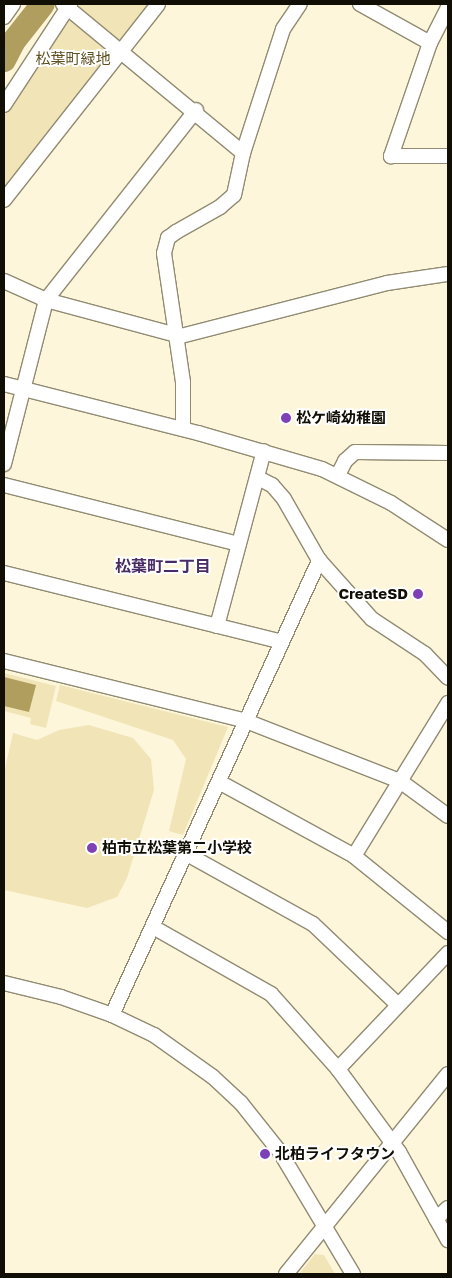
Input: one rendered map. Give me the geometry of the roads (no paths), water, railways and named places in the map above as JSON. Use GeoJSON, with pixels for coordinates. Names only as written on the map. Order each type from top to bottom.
{"type":"FeatureCollection","features":[{"type":"Feature","properties":{"kind":"street"},"geometry":{"type":"LineString","coordinates":[[4,17],[14,4]]}},
{"type":"Feature","properties":{"kind":"street"},"geometry":{"type":"LineString","coordinates":[[4,200],[158,4]]}},
{"type":"Feature","properties":{"kind":"street"},"geometry":{"type":"LineString","coordinates":[[183,429],[183,382],[164,252],[168,238],[220,207],[234,195],[243,153],[283,29],[300,4]]}},
{"type":"Feature","properties":{"kind":"street"},"geometry":{"type":"LineString","coordinates":[[360,4],[430,43]]}},
{"type":"Feature","properties":{"kind":"street"},"geometry":{"type":"LineString","coordinates":[[4,105],[67,5],[120,51],[196,110],[243,153]]}},
{"type":"Feature","properties":{"kind":"street"},"geometry":{"type":"LineString","coordinates":[[447,13],[430,43],[390,156],[448,156]]}},
{"type":"Feature","properties":{"kind":"street"},"geometry":{"type":"LineString","coordinates":[[4,464],[46,300],[196,110]]}},
{"type":"Feature","properties":{"kind":"street"},"geometry":{"type":"LineString","coordinates":[[4,281],[46,300],[177,336],[387,283],[448,274]]}},
{"type":"Feature","properties":{"kind":"street"},"geometry":{"type":"LineString","coordinates":[[4,384],[264,451],[338,475],[392,503],[448,540]]}},
{"type":"Feature","properties":{"kind":"street"},"geometry":{"type":"LineString","coordinates":[[217,626],[264,451]]}},
{"type":"Feature","properties":{"kind":"street"},"geometry":{"type":"LineString","coordinates":[[338,475],[345,461],[355,452],[448,454]]}},
{"type":"Feature","properties":{"kind":"street"},"geometry":{"type":"LineString","coordinates":[[258,478],[272,485],[284,499],[319,560],[372,619],[425,654],[448,678]]}},
{"type":"Feature","properties":{"kind":"street"},"geometry":{"type":"LineString","coordinates":[[4,485],[239,544]]}},
{"type":"Feature","properties":{"kind":"street"},"geometry":{"type":"LineString","coordinates":[[112,1014],[319,560]]}},
{"type":"Feature","properties":{"kind":"street"},"geometry":{"type":"LineString","coordinates":[[4,573],[282,642]]}},
{"type":"Feature","properties":{"kind":"street"},"geometry":{"type":"LineString","coordinates":[[4,661],[246,721],[400,781],[448,816]]}},
{"type":"Feature","properties":{"kind":"street"},"geometry":{"type":"LineString","coordinates":[[354,856],[448,703]]}},
{"type":"Feature","properties":{"kind":"street"},"geometry":{"type":"LineString","coordinates":[[219,782],[354,856],[448,932]]}},
{"type":"Feature","properties":{"kind":"street"},"geometry":{"type":"LineString","coordinates":[[185,853],[313,924],[398,1005]]}},
{"type":"Feature","properties":{"kind":"street"},"geometry":{"type":"LineString","coordinates":[[153,927],[271,994],[338,1069],[392,1143],[448,1240]]}},
{"type":"Feature","properties":{"kind":"street"},"geometry":{"type":"LineString","coordinates":[[338,1069],[448,953]]}},
{"type":"Feature","properties":{"kind":"street"},"geometry":{"type":"LineString","coordinates":[[4,983],[61,997],[112,1014],[154,1035],[191,1060],[242,1103],[280,1152],[354,1274]]}},
{"type":"Feature","properties":{"kind":"street"},"geometry":{"type":"LineString","coordinates":[[286,1274],[448,1074]]}},
{"type":"Feature","properties":{"kind":"street"},"geometry":{"type":"LineString","coordinates":[[436,1219],[448,1208]]}},
{"type":"Feature","properties":{"kind":"waterway"},"geometry":{"type":"LineString","coordinates":[[4,60],[13,42],[43,4]]}},
{"type":"Feature","properties":{"kind":"place","name":"松ケ崎幼稚園"},"geometry":{"type":"Point","coordinates":[286,418]}},
{"type":"Feature","properties":{"kind":"place","name":"CreateSD"},"geometry":{"type":"Point","coordinates":[418,594]}},
{"type":"Feature","properties":{"kind":"place","name":"柏市立松葉第二小学校"},"geometry":{"type":"Point","coordinates":[92,848]}},
{"type":"Feature","properties":{"kind":"place","name":"北柏ライフタウン"},"geometry":{"type":"Point","coordinates":[265,1154]}},
{"type":"Feature","properties":{"kind":"district","name":"松葉町二丁目"},"geometry":{"type":"Point","coordinates":[163,566]}},
{"type":"Feature","properties":{"kind":"park label","name":"松葉町緑地"},"geometry":{"type":"Point","coordinates":[73,59]}}]}
